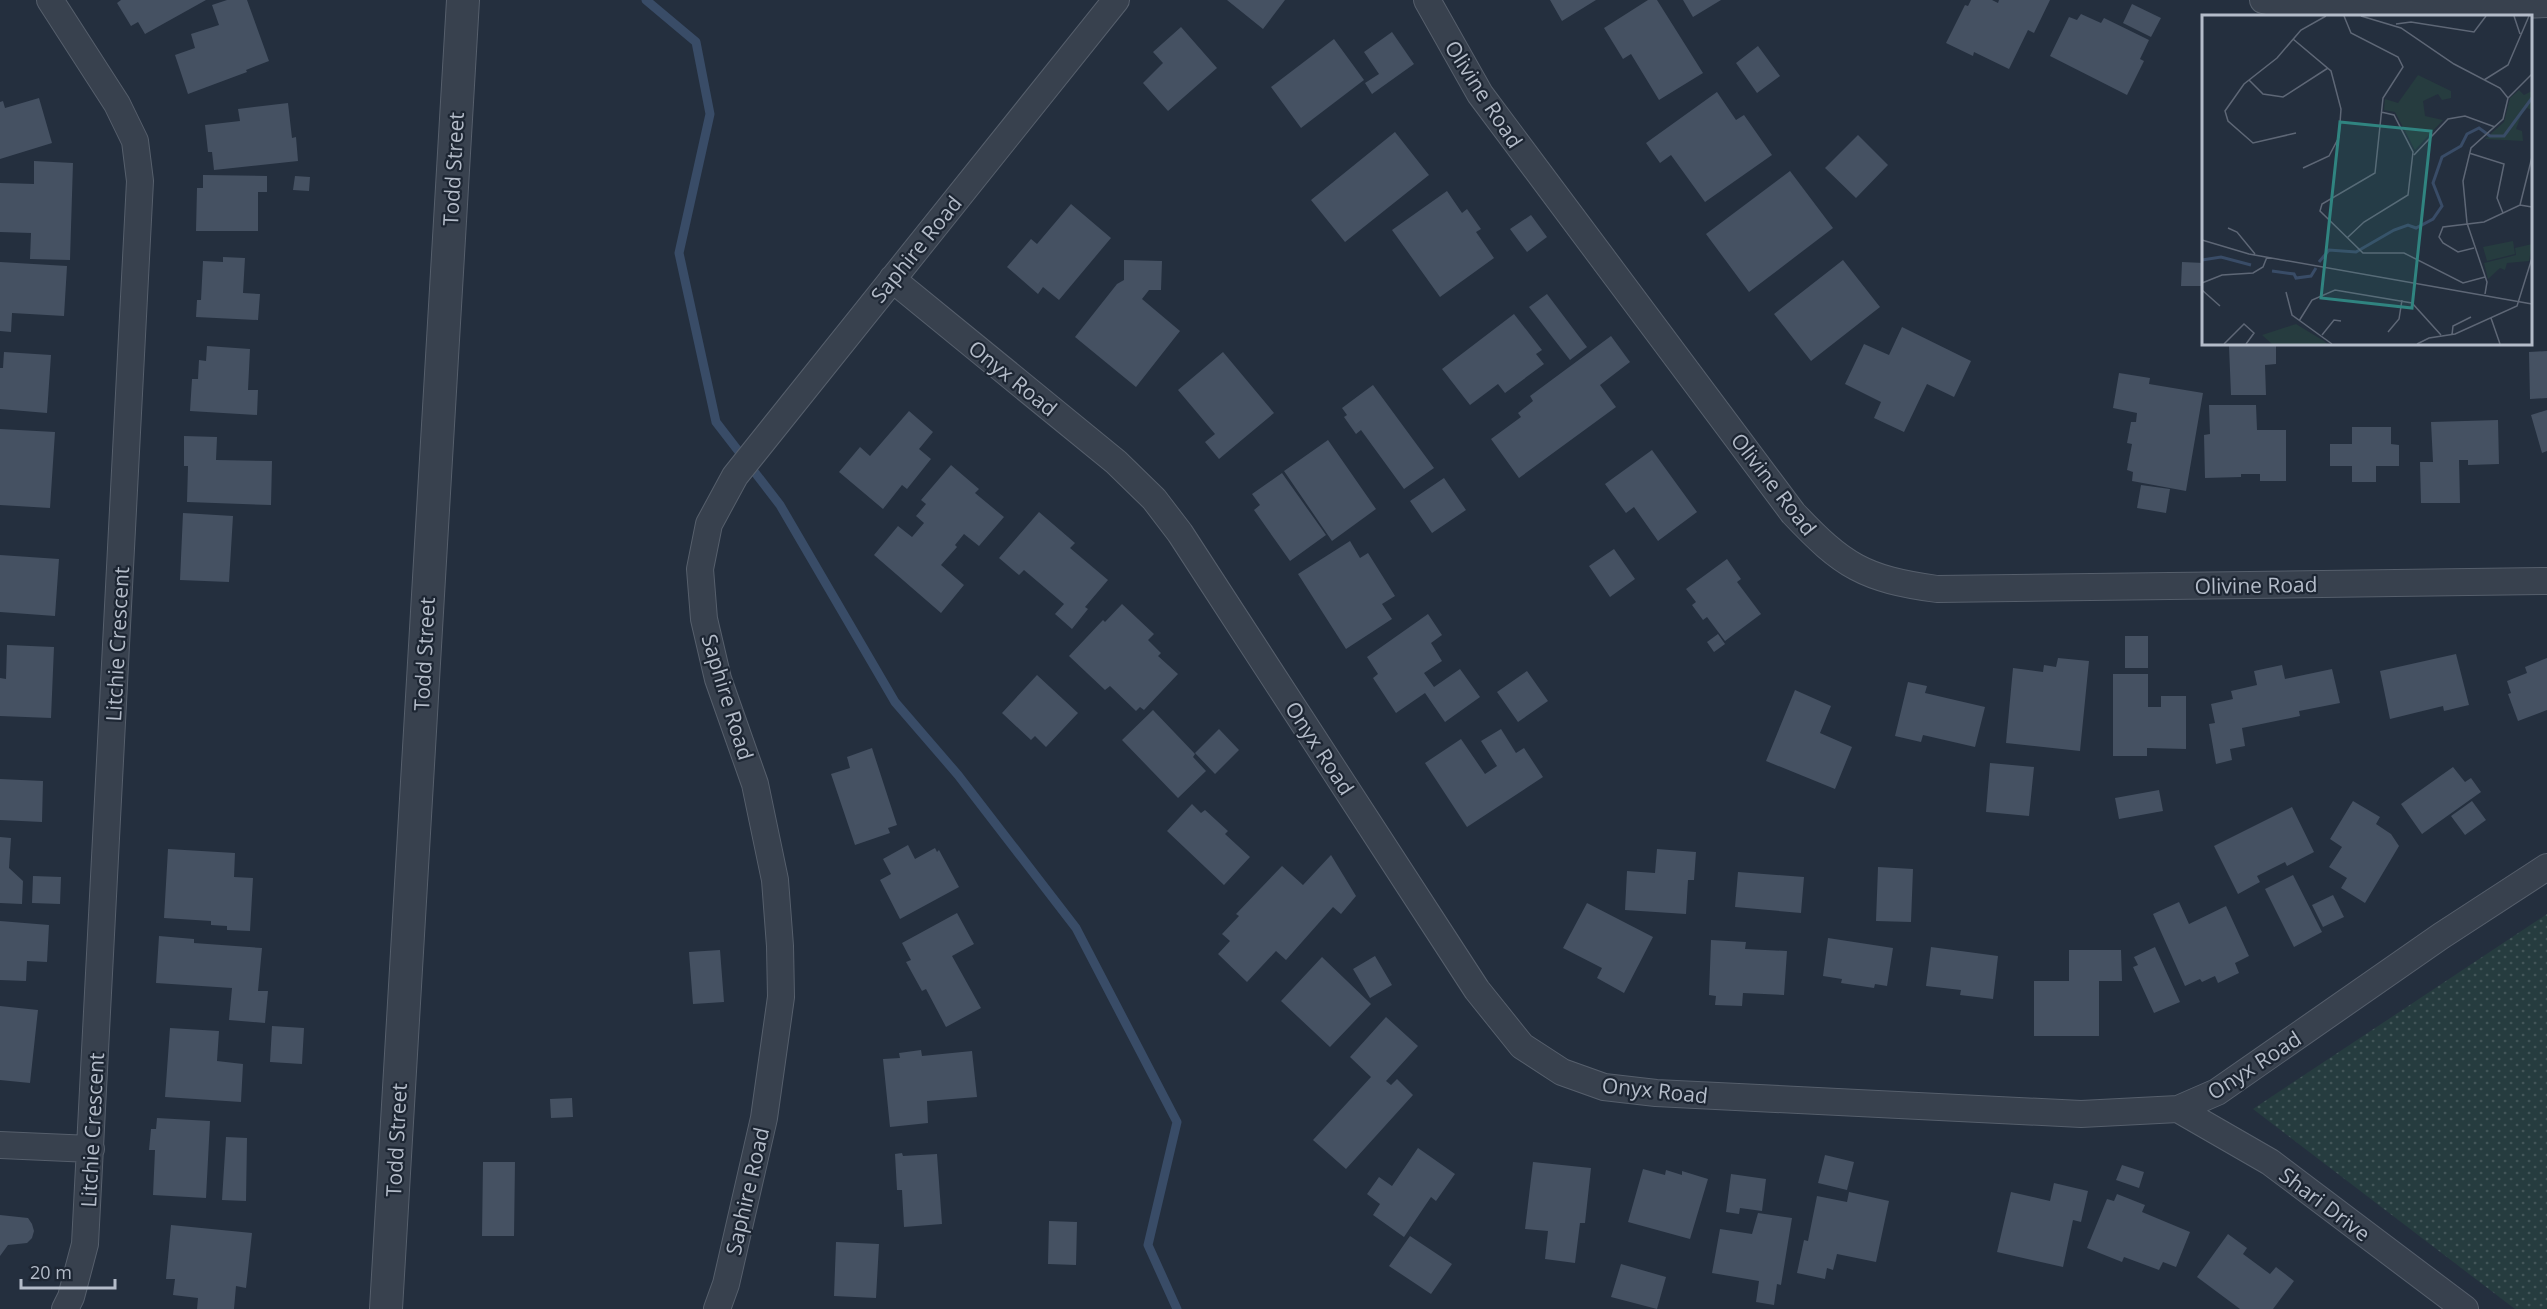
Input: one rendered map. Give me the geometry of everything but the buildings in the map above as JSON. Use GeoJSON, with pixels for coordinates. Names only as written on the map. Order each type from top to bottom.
{"type":"FeatureCollection","features":[{"type":"Feature","properties":{"kind":"street","name":"Litchie Crescent"},"geometry":{"type":"LineString","coordinates":[[50,0],[117,104],[135,141],[140,181],[92,1149],[85,1244],[71,1297],[65,1309]]}},
{"type":"Feature","properties":{"kind":"street","name":"Todd Street"},"geometry":{"type":"LineString","coordinates":[[386,1309],[463,0]]}},
{"type":"Feature","properties":{"kind":"street","name":"Saphire Road"},"geometry":{"type":"LineString","coordinates":[[717,1309],[726,1284],[764,1118],[781,997],[775,880],[755,784],[718,679],[704,619],[700,569],[709,524],[735,476],[1116,0]]}},
{"type":"Feature","properties":{"kind":"street","name":"Olivine Road"},"geometry":{"type":"LineString","coordinates":[[1427,0],[1487,104],[1793,513],[1827,549],[1862,572],[1898,584],[1937,589],[2547,580]]}},
{"type":"Feature","properties":{"kind":"street"},"geometry":{"type":"LineString","coordinates":[[2263,0],[2320,12],[2547,4]]}},
{"type":"Feature","properties":{"kind":"street","name":"Onyx Road"},"geometry":{"type":"LineString","coordinates":[[892,279],[1116,462],[1154,499],[1179,533],[1476,990],[1522,1046],[1562,1072],[1604,1087],[1656,1093],[2081,1114],[2178,1109],[2217,1092],[2441,936],[2547,867]]}},
{"type":"Feature","properties":{"kind":"street","name":"Shari Drive"},"geometry":{"type":"LineString","coordinates":[[2178,1109],[2270,1162],[2465,1309]]}},
{"type":"Feature","properties":{"kind":"street"},"geometry":{"type":"LineString","coordinates":[[0,1145],[92,1149]]}},
{"type":"Feature","properties":{"kind":"green space"},"geometry":{"type":"Polygon","coordinates":[[[2547,914],[2547,1309],[2515,1309],[2253,1109],[2547,914]]]}},
{"type":"Feature","properties":{"kind":"waterway"},"geometry":{"type":"LineString","coordinates":[[646,0],[696,42],[710,114],[679,253],[716,422],[780,505],[895,702],[958,775],[1076,928],[1177,1122],[1148,1245],[1177,1309]]}}]}
